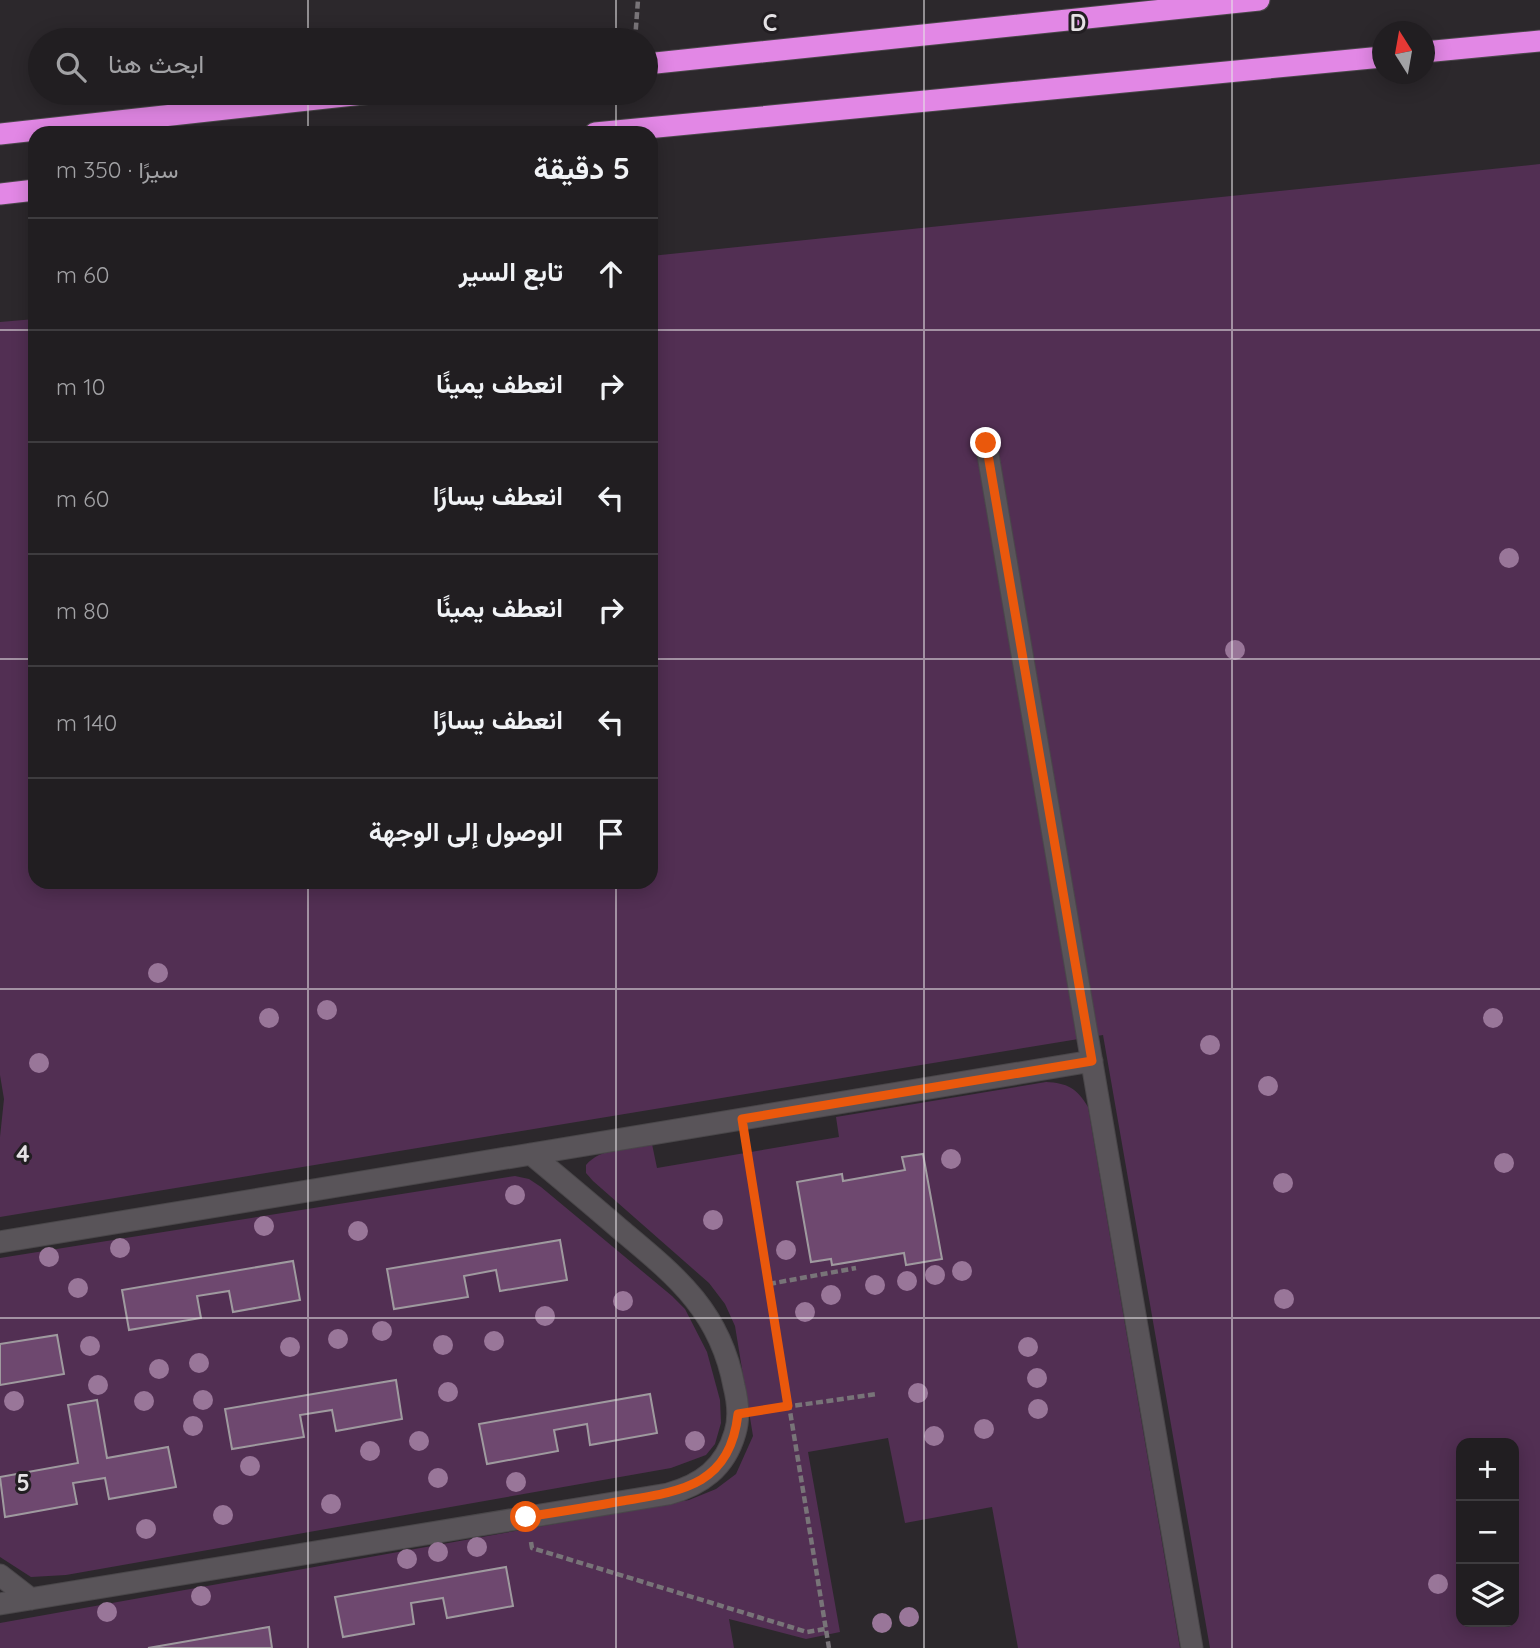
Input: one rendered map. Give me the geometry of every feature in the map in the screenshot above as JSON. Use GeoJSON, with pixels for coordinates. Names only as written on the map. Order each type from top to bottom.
{"type":"FeatureCollection","features":[{"type":"Feature","properties":{"kind":"highway"},"geometry":{"type":"LineString","coordinates":[[658,63],[1259,0]]}},
{"type":"Feature","properties":{"kind":"highway"},"geometry":{"type":"LineString","coordinates":[[1435,51],[1540,41]]}},
{"type":"Feature","properties":{"kind":"highway"},"geometry":{"type":"LineString","coordinates":[[658,127],[1372,58]]}},
{"type":"Feature","properties":{"kind":"highway"},"geometry":{"type":"LineString","coordinates":[[73,126],[263,105]]}},
{"type":"Feature","properties":{"kind":"highway"},"geometry":{"type":"LineString","coordinates":[[0,134],[28,131]]}},
{"type":"Feature","properties":{"kind":"highway"},"geometry":{"type":"LineString","coordinates":[[0,194],[28,191]]}},
{"type":"Feature","properties":{"kind":"lane"},"geometry":{"type":"LineString","coordinates":[[986,443],[1192,1648]]}},
{"type":"Feature","properties":{"kind":"lane"},"geometry":{"type":"LineString","coordinates":[[0,1242],[1092,1061]]}},
{"type":"Feature","properties":{"kind":"lane"},"geometry":{"type":"LineString","coordinates":[[0,1604],[668,1494],[699,1483],[724,1460],[734,1437],[738,1414],[726,1354],[695,1297],[681,1281],[531,1154]]}},
{"type":"Feature","properties":{"kind":"lane"},"geometry":{"type":"LineString","coordinates":[[0,1575],[31,1599]]}},
{"type":"Feature","properties":{"kind":"path"},"geometry":{"type":"LineString","coordinates":[[636,28],[638,0]]}},
{"type":"Feature","properties":{"kind":"path"},"geometry":{"type":"LineString","coordinates":[[742,1119],[829,1648]]}},
{"type":"Feature","properties":{"kind":"path"},"geometry":{"type":"LineString","coordinates":[[769,1284],[856,1268]]}},
{"type":"Feature","properties":{"kind":"path"},"geometry":{"type":"LineString","coordinates":[[738,1414],[877,1394]]}},
{"type":"Feature","properties":{"kind":"path"},"geometry":{"type":"LineString","coordinates":[[526,1517],[532,1548],[807,1632],[825,1629]]}},
{"type":"Feature","properties":{"kind":"shaded area"},"geometry":{"type":"Polygon","coordinates":[[[1540,164],[1540,1648],[1210,1648],[1103,1035],[0,1217],[0,1137],[4,1099],[0,1075],[0,322],[28,320],[28,889],[658,889],[658,255],[1540,164]]]}},
{"type":"Feature","properties":{"kind":"shaded area"},"geometry":{"type":"Polygon","coordinates":[[[1046,1082],[1071,1088],[1088,1107],[1180,1648],[1018,1648],[992,1507],[905,1523],[888,1438],[808,1452],[840,1632],[806,1639],[729,1619],[734,1648],[0,1648],[0,1623],[689,1500],[716,1489],[736,1474],[753,1436],[735,1326],[725,1304],[709,1283],[593,1181],[586,1173],[586,1165],[607,1152],[652,1144],[657,1168],[839,1137],[836,1117],[1046,1082]]]}},
{"type":"Feature","properties":{"kind":"shaded area"},"geometry":{"type":"Polygon","coordinates":[[[515,1176],[529,1179],[541,1187],[685,1309],[707,1352],[720,1400],[721,1423],[715,1444],[706,1455],[671,1468],[66,1575],[31,1577],[0,1557],[0,1258],[515,1176]]]}},
{"type":"Feature","properties":{"kind":"building"},"geometry":{"type":"Polygon","coordinates":[[[923,1154],[942,1259],[906,1265],[904,1253],[832,1265],[831,1259],[811,1262],[797,1182],[842,1174],[843,1181],[905,1170],[902,1157],[923,1154]]]}},
{"type":"Feature","properties":{"kind":"building"},"geometry":{"type":"Polygon","coordinates":[[[560,1240],[567,1280],[500,1291],[496,1270],[464,1276],[468,1297],[394,1309],[387,1269],[560,1240]]]}},
{"type":"Feature","properties":{"kind":"building"},"geometry":{"type":"Polygon","coordinates":[[[293,1261],[300,1300],[233,1312],[229,1291],[197,1296],[201,1318],[129,1330],[122,1290],[293,1261]]]}},
{"type":"Feature","properties":{"kind":"building"},"geometry":{"type":"Polygon","coordinates":[[[57,1335],[64,1374],[0,1385],[0,1344],[57,1335]]]}},
{"type":"Feature","properties":{"kind":"building"},"geometry":{"type":"Polygon","coordinates":[[[396,1380],[402,1419],[336,1431],[332,1410],[300,1415],[304,1437],[232,1449],[225,1409],[396,1380]]]}},
{"type":"Feature","properties":{"kind":"building"},"geometry":{"type":"Polygon","coordinates":[[[650,1394],[657,1433],[590,1445],[587,1424],[554,1430],[558,1451],[487,1464],[479,1424],[650,1394]]]}},
{"type":"Feature","properties":{"kind":"building"},"geometry":{"type":"Polygon","coordinates":[[[97,1400],[107,1458],[168,1447],[176,1487],[109,1499],[105,1478],[73,1483],[77,1504],[5,1517],[0,1477],[78,1463],[68,1405],[97,1400]]]}},
{"type":"Feature","properties":{"kind":"building"},"geometry":{"type":"Polygon","coordinates":[[[506,1567],[513,1606],[447,1618],[443,1598],[411,1603],[414,1624],[343,1637],[335,1597],[506,1567]]]}},
{"type":"Feature","properties":{"kind":"building"},"geometry":{"type":"Polygon","coordinates":[[[269,1627],[272,1648],[148,1648],[269,1627]]]}},
{"type":"Feature","properties":{"kind":"route"},"geometry":{"type":"LineString","coordinates":[[526,1517],[684,1490],[713,1473],[724,1460],[737,1429],[738,1414],[788,1406],[742,1119],[1092,1061],[986,443]]}}]}
